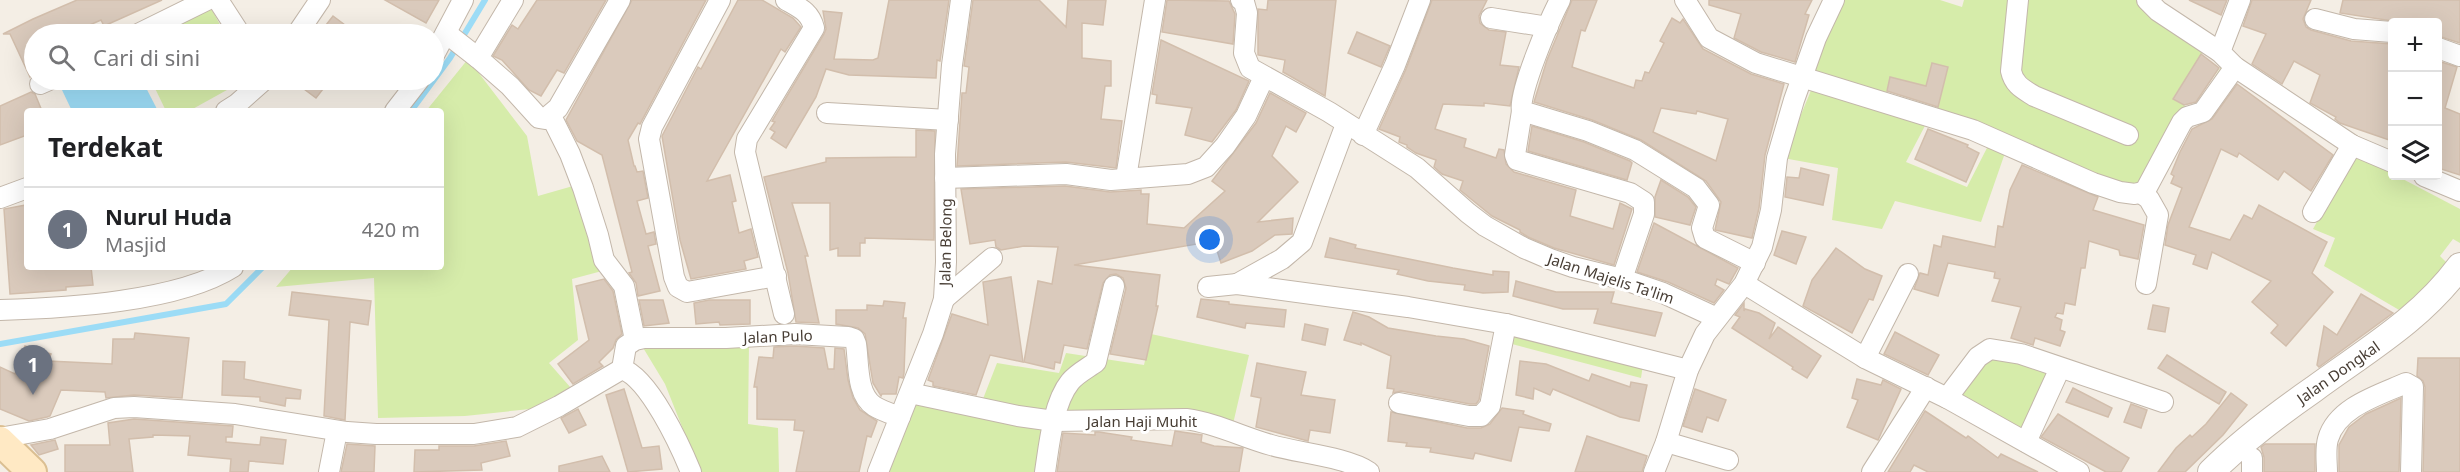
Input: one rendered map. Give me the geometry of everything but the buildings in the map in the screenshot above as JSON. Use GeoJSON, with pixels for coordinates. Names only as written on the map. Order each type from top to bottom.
{"type":"FeatureCollection","features":[{"type":"Feature","properties":{"kind":"main road"},"geometry":{"type":"LineString","coordinates":[[0,440],[32,472]]}},
{"type":"Feature","properties":{"kind":"street"},"geometry":{"type":"LineString","coordinates":[[158,24],[207,0]]}},
{"type":"Feature","properties":{"kind":"street"},"geometry":{"type":"LineString","coordinates":[[218,0],[234,24]]}},
{"type":"Feature","properties":{"kind":"street"},"geometry":{"type":"LineString","coordinates":[[304,24],[320,0]]}},
{"type":"Feature","properties":{"kind":"street"},"geometry":{"type":"LineString","coordinates":[[444,41],[463,0]]}},
{"type":"Feature","properties":{"kind":"street"},"geometry":{"type":"LineString","coordinates":[[476,57],[513,0]]}},
{"type":"Feature","properties":{"kind":"street"},"geometry":{"type":"LineString","coordinates":[[448,35],[510,86],[539,118],[551,116],[558,108],[620,0]]}},
{"type":"Feature","properties":{"kind":"street"},"geometry":{"type":"LineString","coordinates":[[720,0],[652,127],[649,139],[674,277],[678,287],[687,292],[776,276]]}},
{"type":"Feature","properties":{"kind":"street"},"geometry":{"type":"LineString","coordinates":[[784,314],[746,152],[747,139],[814,28],[812,19],[806,11],[786,0]]}},
{"type":"Feature","properties":{"kind":"street","name":"Jalan Belong"},"geometry":{"type":"LineString","coordinates":[[878,472],[933,334],[944,299],[948,120],[952,65],[961,0]]}},
{"type":"Feature","properties":{"kind":"street"},"geometry":{"type":"LineString","coordinates":[[1126,178],[1155,0]]}},
{"type":"Feature","properties":{"kind":"street","name":"Jalan Majelis Ta'lim"},"geometry":{"type":"LineString","coordinates":[[1241,0],[1244,2],[1247,13],[1244,53],[1246,62],[1264,77],[1417,168],[1485,226],[1524,248],[1573,267],[1622,279],[1663,293],[1717,318]]}},
{"type":"Feature","properties":{"kind":"street"},"geometry":{"type":"LineString","coordinates":[[1363,135],[1395,65],[1420,0]]}},
{"type":"Feature","properties":{"kind":"street"},"geometry":{"type":"LineString","coordinates":[[1560,0],[1522,98],[1515,155],[1517,160],[1630,193],[1644,202],[1644,214],[1622,279]]}},
{"type":"Feature","properties":{"kind":"street"},"geometry":{"type":"LineString","coordinates":[[1685,0],[1709,38],[1756,63],[1972,130],[2093,183],[2127,194],[2145,191],[2182,122],[2187,117],[2202,112],[2235,67]]}},
{"type":"Feature","properties":{"kind":"street"},"geometry":{"type":"LineString","coordinates":[[1654,472],[1666,442],[1688,370],[1705,333],[1736,296],[1755,263],[1767,229],[1778,158],[1802,78],[1816,38],[1834,0]]}},
{"type":"Feature","properties":{"kind":"street"},"geometry":{"type":"LineString","coordinates":[[2018,0],[2013,80],[2034,96],[2128,135]]}},
{"type":"Feature","properties":{"kind":"street"},"geometry":{"type":"LineString","coordinates":[[2147,0],[2158,11],[2220,52],[2235,67],[2352,145],[2388,160]]}},
{"type":"Feature","properties":{"kind":"street"},"geometry":{"type":"LineString","coordinates":[[2220,52],[2240,0]]}},
{"type":"Feature","properties":{"kind":"street"},"geometry":{"type":"LineString","coordinates":[[1491,18],[1548,27]]}},
{"type":"Feature","properties":{"kind":"street"},"geometry":{"type":"LineString","coordinates":[[2315,19],[2354,29],[2388,32]]}},
{"type":"Feature","properties":{"kind":"street"},"geometry":{"type":"LineString","coordinates":[[2442,49],[2460,56]]}},
{"type":"Feature","properties":{"kind":"street"},"geometry":{"type":"LineString","coordinates":[[945,178],[1065,174],[1111,180],[1180,175],[1206,167],[1246,116],[1264,77]]}},
{"type":"Feature","properties":{"kind":"street"},"geometry":{"type":"LineString","coordinates":[[230,108],[253,90]]}},
{"type":"Feature","properties":{"kind":"street"},"geometry":{"type":"LineString","coordinates":[[397,108],[411,90]]}},
{"type":"Feature","properties":{"kind":"street"},"geometry":{"type":"LineString","coordinates":[[1522,111],[1625,145],[1693,185],[1709,205],[1702,228],[1705,238],[1755,263]]}},
{"type":"Feature","properties":{"kind":"street"},"geometry":{"type":"LineString","coordinates":[[827,113],[948,120]]}},
{"type":"Feature","properties":{"kind":"street"},"geometry":{"type":"LineString","coordinates":[[551,116],[570,154],[583,188],[604,261],[624,286],[635,340],[623,351],[622,369]]}},
{"type":"Feature","properties":{"kind":"street"},"geometry":{"type":"LineString","coordinates":[[1237,284],[1282,259],[1302,242],[1346,124]]}},
{"type":"Feature","properties":{"kind":"street"},"geometry":{"type":"LineString","coordinates":[[2313,212],[2352,145]]}},
{"type":"Feature","properties":{"kind":"street"},"geometry":{"type":"LineString","coordinates":[[2434,180],[2460,191]]}},
{"type":"Feature","properties":{"kind":"street"},"geometry":{"type":"LineString","coordinates":[[0,198],[24,189]]}},
{"type":"Feature","properties":{"kind":"street"},"geometry":{"type":"LineString","coordinates":[[2141,193],[2149,199],[2158,215],[2146,284]]}},
{"type":"Feature","properties":{"kind":"street"},"geometry":{"type":"LineString","coordinates":[[944,299],[992,258]]}},
{"type":"Feature","properties":{"kind":"street","name":"Jalan Dongkal"},"geometry":{"type":"LineString","coordinates":[[2211,472],[2285,410],[2414,317],[2460,266]]}},
{"type":"Feature","properties":{"kind":"street"},"geometry":{"type":"LineString","coordinates":[[0,310],[49,308],[127,299],[177,290],[209,280],[227,270]]}},
{"type":"Feature","properties":{"kind":"street"},"geometry":{"type":"LineString","coordinates":[[1865,358],[1908,274]]}},
{"type":"Feature","properties":{"kind":"street"},"geometry":{"type":"LineString","coordinates":[[1208,287],[1237,284],[1408,307],[1506,324],[1688,370]]}},
{"type":"Feature","properties":{"kind":"street"},"geometry":{"type":"LineString","coordinates":[[1045,472],[1054,421],[1064,392],[1071,380],[1096,362],[1114,286]]}},
{"type":"Feature","properties":{"kind":"street"},"geometry":{"type":"LineString","coordinates":[[1748,286],[1865,358],[1947,398],[2026,442],[2070,470]]}},
{"type":"Feature","properties":{"kind":"street"},"geometry":{"type":"LineString","coordinates":[[1399,403],[1469,416],[1481,416],[1490,406],[1506,324]]}},
{"type":"Feature","properties":{"kind":"street","name":"Jalan Pulo"},"geometry":{"type":"LineString","coordinates":[[635,340],[795,334],[848,337],[854,339],[856,344],[861,386],[867,400],[900,417]]}},
{"type":"Feature","properties":{"kind":"street"},"geometry":{"type":"LineString","coordinates":[[1947,398],[1978,357],[1990,349],[2021,354],[2163,402]]}},
{"type":"Feature","properties":{"kind":"street"},"geometry":{"type":"LineString","coordinates":[[2026,442],[2060,368]]}},
{"type":"Feature","properties":{"kind":"street"},"geometry":{"type":"LineString","coordinates":[[0,440],[50,429],[114,408],[134,407],[235,414],[336,431],[376,434],[474,434],[517,427],[622,369],[629,371],[648,392],[691,472]]}},
{"type":"Feature","properties":{"kind":"street"},"geometry":{"type":"LineString","coordinates":[[2327,472],[2327,441],[2333,426],[2360,403],[2406,383],[2412,387],[2411,472]]}},
{"type":"Feature","properties":{"kind":"street"},"geometry":{"type":"LineString","coordinates":[[1872,472],[1926,387]]}},
{"type":"Feature","properties":{"kind":"street","name":"Jalan Haji Muhit"},"geometry":{"type":"LineString","coordinates":[[910,393],[1018,416],[1054,421],[1186,419],[1208,422],[1267,444],[1345,463],[1369,472]]}},
{"type":"Feature","properties":{"kind":"street"},"geometry":{"type":"LineString","coordinates":[[329,472],[336,431]]}},
{"type":"Feature","properties":{"kind":"street"},"geometry":{"type":"LineString","coordinates":[[1666,442],[1728,460]]}},
{"type":"Feature","properties":{"kind":"green space"},"geometry":{"type":"Polygon","coordinates":[[[1834,0],[1940,0],[1962,7],[1964,0],[2147,0],[2235,67],[2196,115],[2145,191],[1802,78],[1834,0]],[[2205,49],[2173,98],[2193,111],[2223,64],[2205,49]],[[1932,63],[1926,86],[1891,77],[1886,95],[1937,108],[1947,67],[1932,63]]]}},
{"type":"Feature","properties":{"kind":"green space"},"geometry":{"type":"Polygon","coordinates":[[[211,8],[220,24],[178,24],[211,8]]]}},
{"type":"Feature","properties":{"kind":"green space"},"geometry":{"type":"Polygon","coordinates":[[[468,59],[527,136],[538,196],[573,186],[602,271],[572,279],[578,340],[549,363],[571,388],[530,409],[465,416],[378,418],[374,278],[276,287],[290,270],[444,270],[444,108],[428,108],[468,59]]]}},
{"type":"Feature","properties":{"kind":"green space"},"geometry":{"type":"Polygon","coordinates":[[[1812,88],[1928,120],[1906,162],[1967,187],[1988,146],[2005,153],[1981,222],[1895,201],[1882,229],[1832,220],[1838,168],[1783,158],[1812,88]]]}},
{"type":"Feature","properties":{"kind":"green space"},"geometry":{"type":"Polygon","coordinates":[[[156,90],[227,90],[194,108],[165,108],[156,90]]]}},
{"type":"Feature","properties":{"kind":"green space"},"geometry":{"type":"Polygon","coordinates":[[[2355,154],[2388,171],[2388,180],[2405,180],[2460,209],[2460,243],[2453,239],[2440,256],[2449,265],[2406,314],[2324,266],[2335,238],[2313,229],[2355,154]]]}},
{"type":"Feature","properties":{"kind":"green space"},"geometry":{"type":"Polygon","coordinates":[[[1516,332],[1643,365],[1641,378],[1512,344],[1516,332]]]}},
{"type":"Feature","properties":{"kind":"green space"},"geometry":{"type":"Polygon","coordinates":[[[1151,334],[1249,355],[1233,424],[1082,417],[981,404],[997,363],[1059,373],[1066,353],[1144,365],[1151,334]]]}},
{"type":"Feature","properties":{"kind":"green space"},"geometry":{"type":"Polygon","coordinates":[[[749,344],[748,424],[778,428],[779,472],[700,472],[665,384],[642,346],[703,348],[749,344]]]}},
{"type":"Feature","properties":{"kind":"green space"},"geometry":{"type":"Polygon","coordinates":[[[1978,357],[2060,368],[2026,442],[1947,398],[1978,357]]]}},
{"type":"Feature","properties":{"kind":"green space"},"geometry":{"type":"Polygon","coordinates":[[[910,393],[1054,421],[1045,472],[878,472],[910,393]]]}},
{"type":"Feature","properties":{"kind":"water"},"geometry":{"type":"Polygon","coordinates":[[[62,90],[147,90],[156,108],[71,108],[62,90]]]}},
{"type":"Feature","properties":{"kind":"waterway"},"geometry":{"type":"LineString","coordinates":[[444,66],[485,0]]}},
{"type":"Feature","properties":{"kind":"waterway"},"geometry":{"type":"LineString","coordinates":[[413,108],[426,90]]}},
{"type":"Feature","properties":{"kind":"waterway"},"geometry":{"type":"LineString","coordinates":[[0,344],[226,304],[260,270]]}},
{"type":"Feature","properties":{"kind":"place","name":"Nurul Huda"},"geometry":{"type":"Point","coordinates":[33,395]}}]}
